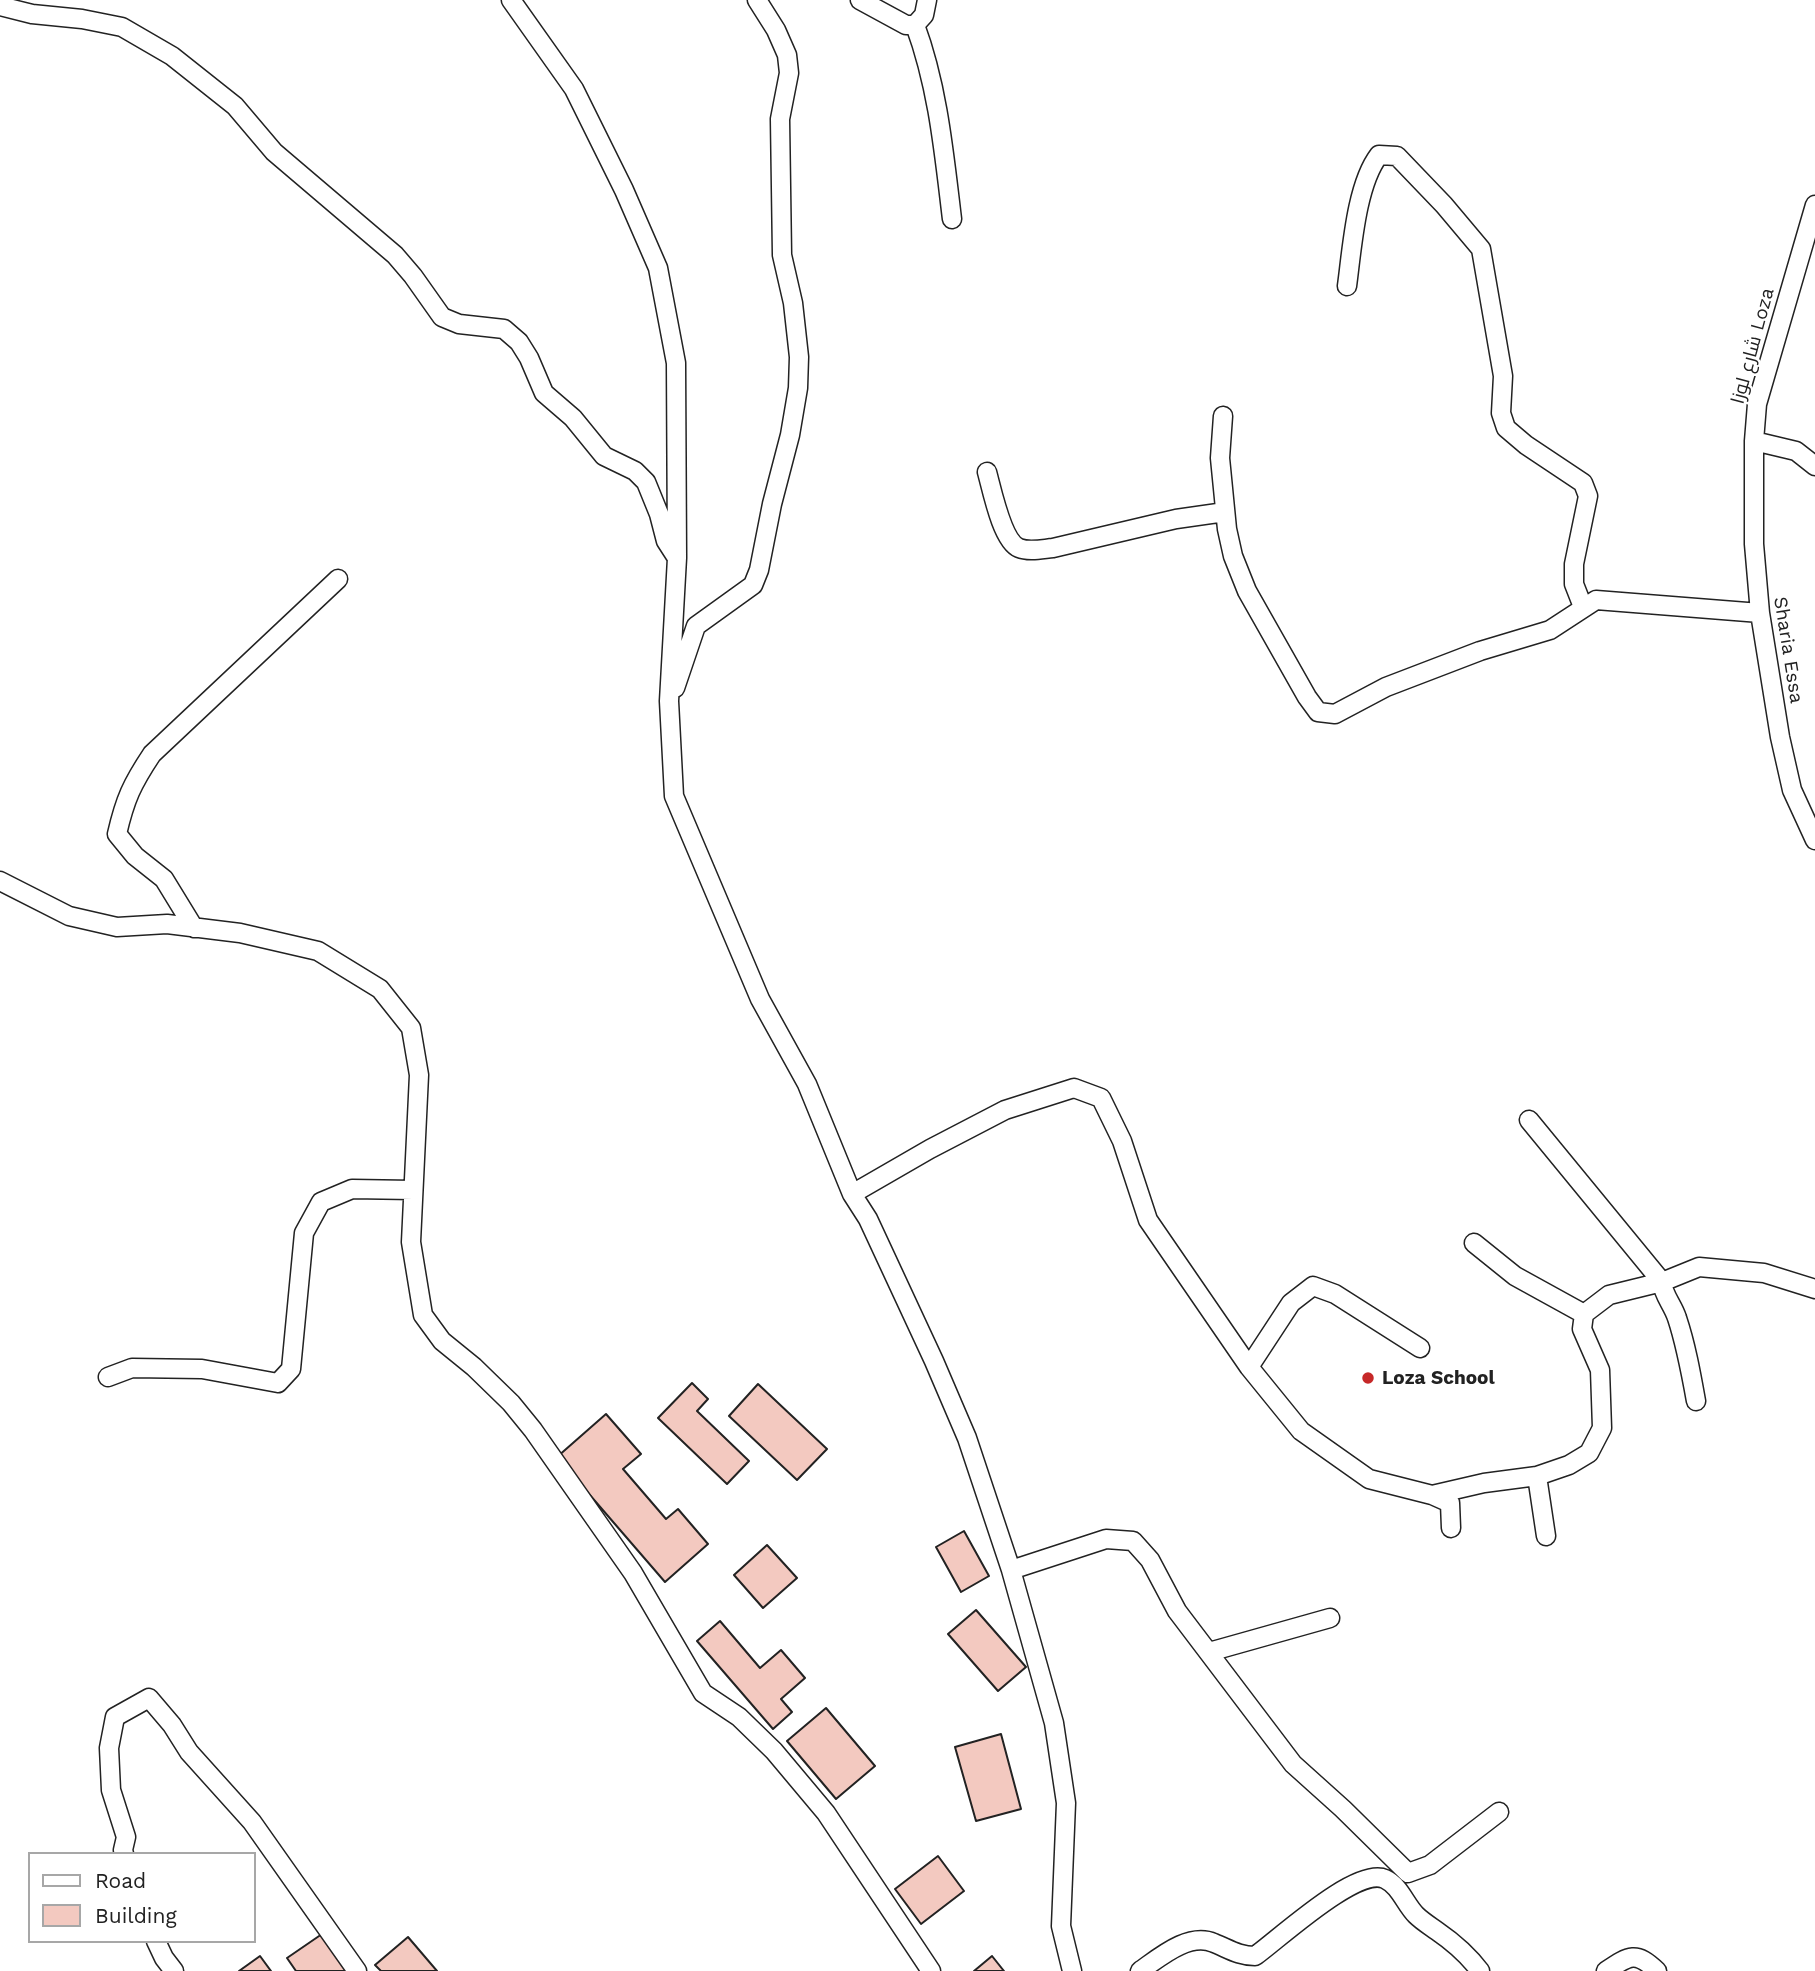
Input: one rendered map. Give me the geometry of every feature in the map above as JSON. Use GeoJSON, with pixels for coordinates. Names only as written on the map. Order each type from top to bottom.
{"type":"FeatureCollection","features":[{"type":"Feature","properties":{"kind":"street"},"geometry":{"type":"LineString","coordinates":[[511,0],[575,89],[658,268],[677,363],[677,558],[669,701],[674,796],[760,999],[807,1084],[852,1194],[868,1219],[967,1438],[1011,1570],[1054,1723],[1066,1803],[1061,1926],[1072,1971]]}},
{"type":"Feature","properties":{"kind":"street"},"geometry":{"type":"LineString","coordinates":[[669,701],[681,677],[696,626],[753,585],[759,570],[772,504],[790,435],[798,388],[799,357],[793,303],[782,255],[780,119],[789,73],[787,55],[776,30],[757,0]]}},
{"type":"Feature","properties":{"kind":"street"},"geometry":{"type":"LineString","coordinates":[[860,0],[906,24],[915,25]]}},
{"type":"Feature","properties":{"kind":"street"},"geometry":{"type":"LineString","coordinates":[[915,25],[924,15],[928,0]]}},
{"type":"Feature","properties":{"kind":"street"},"geometry":{"type":"LineString","coordinates":[[0,6],[122,27],[172,56],[235,106],[274,152],[395,255],[414,276],[442,317],[459,324],[504,329],[519,342],[544,393],[573,418],[604,456],[635,471],[646,482],[666,541],[677,558]]}},
{"type":"Feature","properties":{"kind":"street"},"geometry":{"type":"LineString","coordinates":[[915,25],[927,58],[936,103],[952,219]]}},
{"type":"Feature","properties":{"kind":"street"},"geometry":{"type":"LineString","coordinates":[[1347,286],[1359,206],[1374,162],[1379,155],[1397,156],[1444,205],[1480,249],[1503,376],[1501,413],[1506,428],[1526,445],[1583,483],[1587,489],[1588,496],[1574,564],[1574,584],[1583,607]]}},
{"type":"Feature","properties":{"kind":"street","name":"شارع لوزا Loza"},"geometry":{"type":"LineString","coordinates":[[1754,544],[1754,441],[1757,404],[1815,205]]}},
{"type":"Feature","properties":{"kind":"street"},"geometry":{"type":"LineString","coordinates":[[1223,416],[1220,458],[1225,512],[1233,556],[1247,591],[1318,712],[1335,714],[1386,687],[1480,651],[1550,630],[1596,600],[1760,613]]}},
{"type":"Feature","properties":{"kind":"street"},"geometry":{"type":"LineString","coordinates":[[1754,441],[1796,451],[1815,466]]}},
{"type":"Feature","properties":{"kind":"street"},"geometry":{"type":"LineString","coordinates":[[987,472],[1009,541],[1019,548],[1053,548],[1176,519],[1225,512]]}},
{"type":"Feature","properties":{"kind":"street","name":"Sharia Essa"},"geometry":{"type":"LineString","coordinates":[[1754,544],[1760,613],[1780,737],[1791,790],[1815,840]]}},
{"type":"Feature","properties":{"kind":"street"},"geometry":{"type":"LineString","coordinates":[[194,928],[164,879],[135,856],[117,834],[133,782],[152,754],[338,579]]}},
{"type":"Feature","properties":{"kind":"street"},"geometry":{"type":"LineString","coordinates":[[0,881],[69,916],[117,927],[167,924],[240,933],[318,951],[380,989],[411,1028],[419,1075],[411,1242],[423,1315],[442,1342],[474,1367],[511,1403],[533,1430],[633,1573],[703,1693],[739,1717],[775,1751],[826,1813],[931,1971]]}},
{"type":"Feature","properties":{"kind":"street"},"geometry":{"type":"LineString","coordinates":[[852,1194],[1005,1110],[1074,1088],[1101,1098],[1122,1141],[1148,1220],[1250,1367],[1301,1431],[1370,1479],[1432,1495],[1450,1503],[1451,1528]]}},
{"type":"Feature","properties":{"kind":"street"},"geometry":{"type":"LineString","coordinates":[[1529,1121],[1662,1282],[1676,1316],[1689,1360],[1696,1401]]}},
{"type":"Feature","properties":{"kind":"street"},"geometry":{"type":"LineString","coordinates":[[108,1377],[132,1368],[202,1369],[278,1383],[291,1369],[304,1233],[321,1202],[352,1189],[413,1190]]}},
{"type":"Feature","properties":{"kind":"street"},"geometry":{"type":"LineString","coordinates":[[1474,1243],[1514,1276],[1584,1314]]}},
{"type":"Feature","properties":{"kind":"street"},"geometry":{"type":"LineString","coordinates":[[1432,1495],[1483,1483],[1537,1476],[1569,1465],[1589,1453],[1602,1428],[1601,1370],[1582,1329],[1584,1314],[1609,1295],[1662,1282],[1699,1267],[1764,1273],[1815,1289]]}},
{"type":"Feature","properties":{"kind":"street"},"geometry":{"type":"LineString","coordinates":[[1250,1367],[1291,1303],[1312,1286],[1335,1294],[1420,1348]]}},
{"type":"Feature","properties":{"kind":"street"},"geometry":{"type":"LineString","coordinates":[[1537,1476],[1546,1536]]}},
{"type":"Feature","properties":{"kind":"street"},"geometry":{"type":"LineString","coordinates":[[1011,1570],[1106,1539],[1133,1541],[1150,1560],[1177,1611],[1293,1764],[1408,1873],[1430,1865],[1499,1812]]}},
{"type":"Feature","properties":{"kind":"street"},"geometry":{"type":"LineString","coordinates":[[1209,1652],[1331,1618]]}},
{"type":"Feature","properties":{"kind":"street"},"geometry":{"type":"LineString","coordinates":[[124,1852],[126,1837],[111,1790],[109,1748],[115,1717],[149,1698],[172,1725],[189,1752],[252,1822],[356,1971]]}},
{"type":"Feature","properties":{"kind":"street"},"geometry":{"type":"LineString","coordinates":[[1140,1971],[1197,1939],[1206,1939],[1241,1956],[1255,1956],[1332,1895],[1374,1877],[1384,1879],[1395,1886],[1416,1915],[1472,1960],[1480,1971]]}},
{"type":"Feature","properties":{"kind":"street"},"geometry":{"type":"LineString","coordinates":[[157,1943],[163,1958],[174,1971]]}},
{"type":"Feature","properties":{"kind":"street"},"geometry":{"type":"LineString","coordinates":[[1606,1971],[1634,1957],[1643,1958],[1657,1971]]}},
{"type":"Feature","properties":{"kind":"building"},"geometry":{"type":"Polygon","coordinates":[[[692,1383],[708,1399],[697,1411],[749,1461],[727,1484],[658,1418],[692,1383]]]}},
{"type":"Feature","properties":{"kind":"building"},"geometry":{"type":"Polygon","coordinates":[[[758,1384],[827,1449],[797,1480],[729,1416],[758,1384]]]}},
{"type":"Feature","properties":{"kind":"building"},"geometry":{"type":"Polygon","coordinates":[[[606,1414],[641,1454],[623,1469],[666,1519],[678,1509],[708,1544],[665,1582],[557,1457],[606,1414]]]}},
{"type":"Feature","properties":{"kind":"building"},"geometry":{"type":"Polygon","coordinates":[[[964,1531],[989,1576],[961,1592],[936,1547],[964,1531]]]}},
{"type":"Feature","properties":{"kind":"building"},"geometry":{"type":"Polygon","coordinates":[[[767,1545],[797,1578],[763,1608],[734,1575],[767,1545]]]}},
{"type":"Feature","properties":{"kind":"building"},"geometry":{"type":"Polygon","coordinates":[[[976,1610],[1026,1667],[998,1691],[948,1634],[976,1610]]]}},
{"type":"Feature","properties":{"kind":"building"},"geometry":{"type":"Polygon","coordinates":[[[720,1621],[760,1668],[781,1650],[805,1678],[781,1699],[792,1712],[773,1729],[697,1641],[720,1621]]]}},
{"type":"Feature","properties":{"kind":"building"},"geometry":{"type":"Polygon","coordinates":[[[826,1708],[875,1766],[836,1799],[787,1741],[826,1708]]]}},
{"type":"Feature","properties":{"kind":"building"},"geometry":{"type":"Polygon","coordinates":[[[1001,1734],[1021,1809],[976,1821],[955,1747],[1001,1734]]]}},
{"type":"Feature","properties":{"kind":"building"},"geometry":{"type":"Polygon","coordinates":[[[938,1856],[964,1891],[921,1924],[895,1889],[938,1856]]]}},
{"type":"Feature","properties":{"kind":"building"},"geometry":{"type":"Polygon","coordinates":[[[322,1934],[348,1971],[296,1971],[287,1958],[322,1934]]]}},
{"type":"Feature","properties":{"kind":"building"},"geometry":{"type":"Polygon","coordinates":[[[408,1937],[437,1971],[381,1971],[375,1965],[408,1937]]]}},
{"type":"Feature","properties":{"kind":"building"},"geometry":{"type":"Polygon","coordinates":[[[260,1956],[271,1971],[239,1971],[260,1956]]]}},
{"type":"Feature","properties":{"kind":"building"},"geometry":{"type":"Polygon","coordinates":[[[992,1956],[1004,1971],[974,1971],[992,1956]]]}},
{"type":"Feature","properties":{"kind":"place","name":"Loza School"},"geometry":{"type":"Point","coordinates":[1368,1378]}}]}
